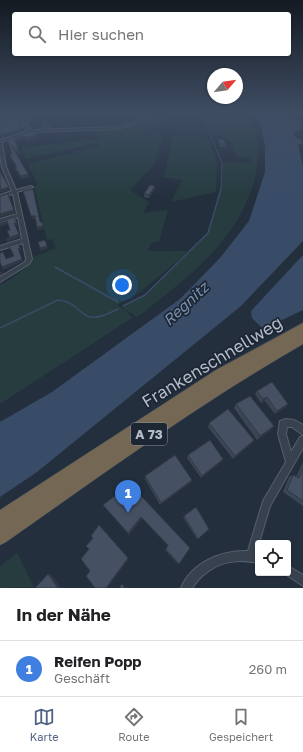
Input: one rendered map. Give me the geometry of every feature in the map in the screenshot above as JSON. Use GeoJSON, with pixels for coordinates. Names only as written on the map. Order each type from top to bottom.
{"type":"FeatureCollection","features":[{"type":"Feature","properties":{"kind":"highway","name":"Frankenschnellweg"},"geometry":{"type":"LineString","coordinates":[[0,520],[221,374],[303,328]]}},
{"type":"Feature","properties":{"kind":"highway","name":"Frankenschnellweg"},"geometry":{"type":"LineString","coordinates":[[0,536],[168,421],[228,382],[303,338]]}},
{"type":"Feature","properties":{"kind":"street"},"geometry":{"type":"LineString","coordinates":[[0,142],[4,167],[15,192],[29,259],[27,263],[0,280]]}},
{"type":"Feature","properties":{"kind":"street"},"geometry":{"type":"LineString","coordinates":[[0,196],[31,187]]}},
{"type":"Feature","properties":{"kind":"street"},"geometry":{"type":"LineString","coordinates":[[0,221],[19,215]]}},
{"type":"Feature","properties":{"kind":"street"},"geometry":{"type":"LineString","coordinates":[[0,248],[25,240]]}},
{"type":"Feature","properties":{"kind":"street"},"geometry":{"type":"LineString","coordinates":[[290,463],[281,428],[286,422],[292,423],[303,431]]}},
{"type":"Feature","properties":{"kind":"street"},"geometry":{"type":"LineString","coordinates":[[259,540],[266,504],[303,440]]}},
{"type":"Feature","properties":{"kind":"street"},"geometry":{"type":"LineString","coordinates":[[186,588],[191,580],[206,566],[231,556],[237,555],[255,557]]}},
{"type":"Feature","properties":{"kind":"street"},"geometry":{"type":"LineString","coordinates":[[291,573],[303,581]]}},
{"type":"Feature","properties":{"kind":"green space"},"geometry":{"type":"Polygon","coordinates":[[[86,140],[161,140],[154,165],[130,190],[149,202],[143,213],[168,210],[159,241],[151,243],[148,251],[187,251],[181,258],[136,295],[117,305],[124,309],[123,306],[145,295],[208,233],[221,190],[222,162],[249,163],[250,158],[237,157],[231,140],[256,140],[258,162],[255,178],[237,221],[224,239],[192,273],[137,317],[126,310],[132,318],[0,404],[0,285],[10,280],[30,264],[27,263],[29,259],[56,248],[52,239],[47,240],[34,187],[37,184],[28,164],[99,146],[96,143],[26,159],[21,148],[86,140]]]}},
{"type":"Feature","properties":{"kind":"green space"},"geometry":{"type":"Polygon","coordinates":[[[172,140],[209,140],[217,162],[216,192],[171,202],[182,180],[164,177],[172,140]]]}},
{"type":"Feature","properties":{"kind":"green space"},"geometry":{"type":"Polygon","coordinates":[[[17,553],[34,587],[0,588],[0,566],[17,553]]]}},
{"type":"Feature","properties":{"kind":"water","name":"Regnitz"},"geometry":{"type":"Polygon","coordinates":[[[264,140],[302,140],[302,144],[298,145],[303,166],[303,241],[241,306],[37,472],[0,497],[0,422],[52,392],[180,299],[220,258],[249,221],[265,172],[264,140]]]}},
{"type":"Feature","properties":{"kind":"water"},"geometry":{"type":"Polygon","coordinates":[[[303,255],[303,310],[263,329],[252,318],[251,311],[303,255]]]}},
{"type":"Feature","properties":{"kind":"building"},"geometry":{"type":"Polygon","coordinates":[[[7,140],[15,140],[19,152],[11,145],[28,174],[21,176],[10,155],[12,154],[7,140]]]}},
{"type":"Feature","properties":{"kind":"building"},"geometry":{"type":"Polygon","coordinates":[[[219,140],[224,140],[226,144],[220,144],[219,140]]]}},
{"type":"Feature","properties":{"kind":"building"},"geometry":{"type":"Polygon","coordinates":[[[0,171],[9,187],[0,190],[1,188],[0,171]]]}},
{"type":"Feature","properties":{"kind":"building"},"geometry":{"type":"Polygon","coordinates":[[[150,185],[155,186],[149,195],[144,194],[150,185]]]}},
{"type":"Feature","properties":{"kind":"building"},"geometry":{"type":"Polygon","coordinates":[[[33,189],[40,222],[42,222],[43,226],[37,227],[35,216],[31,216],[23,191],[33,189]]]}},
{"type":"Feature","properties":{"kind":"building"},"geometry":{"type":"Polygon","coordinates":[[[8,194],[14,210],[0,214],[0,196],[8,194]]]}},
{"type":"Feature","properties":{"kind":"building"},"geometry":{"type":"Polygon","coordinates":[[[14,217],[17,223],[14,223],[19,234],[6,239],[10,237],[7,231],[10,230],[7,221],[0,224],[0,222],[14,217]]]}},
{"type":"Feature","properties":{"kind":"building"},"geometry":{"type":"Polygon","coordinates":[[[45,240],[47,246],[40,248],[38,242],[45,240]]]}},
{"type":"Feature","properties":{"kind":"building"},"geometry":{"type":"Polygon","coordinates":[[[18,243],[20,248],[18,249],[22,259],[2,267],[0,262],[0,253],[3,252],[6,259],[14,256],[9,246],[18,243]]]}},
{"type":"Feature","properties":{"kind":"building"},"geometry":{"type":"Polygon","coordinates":[[[272,382],[288,404],[277,411],[267,397],[263,399],[257,391],[272,382]]]}},
{"type":"Feature","properties":{"kind":"building"},"geometry":{"type":"Polygon","coordinates":[[[250,396],[274,426],[260,436],[236,404],[250,396]]]}},
{"type":"Feature","properties":{"kind":"building"},"geometry":{"type":"Polygon","coordinates":[[[228,409],[254,440],[235,456],[209,423],[228,409]]]}},
{"type":"Feature","properties":{"kind":"building"},"geometry":{"type":"Polygon","coordinates":[[[210,440],[223,459],[202,476],[188,455],[210,440]]]}},
{"type":"Feature","properties":{"kind":"building"},"geometry":{"type":"Polygon","coordinates":[[[175,455],[192,480],[161,503],[145,476],[175,455]]]}},
{"type":"Feature","properties":{"kind":"building"},"geometry":{"type":"Polygon","coordinates":[[[303,468],[303,501],[287,490],[293,475],[299,478],[303,468]]]}},
{"type":"Feature","properties":{"kind":"building"},"geometry":{"type":"Polygon","coordinates":[[[130,484],[190,548],[179,564],[166,549],[168,545],[141,517],[128,533],[103,505],[130,484]]]}},
{"type":"Feature","properties":{"kind":"building"},"geometry":{"type":"Polygon","coordinates":[[[196,507],[209,529],[198,539],[184,516],[196,507]]]}},
{"type":"Feature","properties":{"kind":"building"},"geometry":{"type":"Polygon","coordinates":[[[99,525],[128,558],[106,588],[95,588],[86,576],[90,571],[81,559],[89,549],[86,546],[93,538],[91,536],[99,525]]]}},
{"type":"Feature","properties":{"kind":"building"},"geometry":{"type":"Polygon","coordinates":[[[48,574],[58,588],[35,588],[48,574]]]}},
{"type":"Feature","properties":{"kind":"building"},"geometry":{"type":"Polygon","coordinates":[[[122,584],[125,588],[119,588],[122,584]]]}},
{"type":"Feature","properties":{"kind":"waterway"},"geometry":{"type":"LineString","coordinates":[[213,140],[222,163],[221,190]]}},
{"type":"Feature","properties":{"kind":"waterway"},"geometry":{"type":"LineString","coordinates":[[123,306],[145,295],[208,233],[221,189]]}},
{"type":"Feature","properties":{"kind":"waterway"},"geometry":{"type":"LineString","coordinates":[[55,267],[118,302]]}},
{"type":"Feature","properties":{"kind":"waterway"},"geometry":{"type":"LineString","coordinates":[[0,328],[58,300],[67,302],[88,317],[105,315],[118,309]]}},
{"type":"Feature","properties":{"kind":"place","name":"Reifen Popp"},"geometry":{"type":"Point","coordinates":[128,513]}}]}
